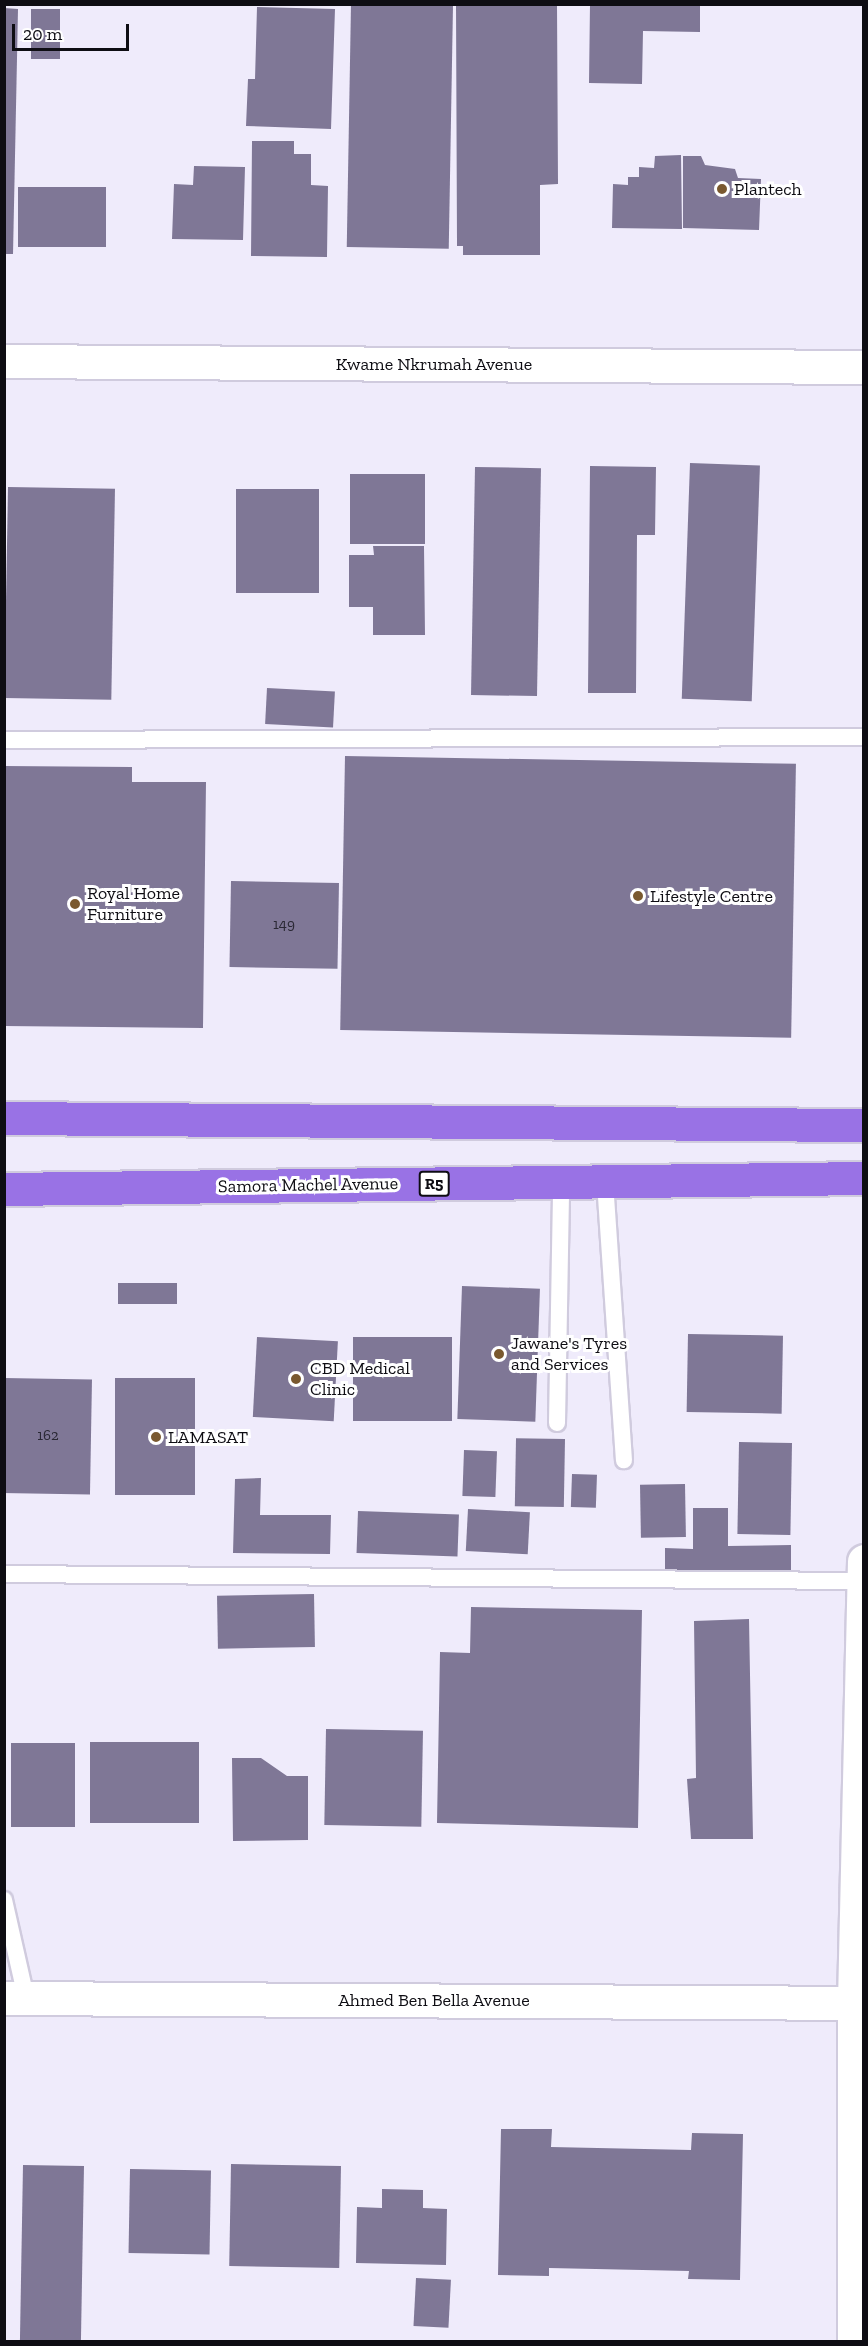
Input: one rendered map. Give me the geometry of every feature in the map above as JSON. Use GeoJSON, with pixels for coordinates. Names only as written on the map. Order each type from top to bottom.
{"type":"FeatureCollection","features":[{"type":"Feature","properties":{"kind":"highway"},"geometry":{"type":"LineString","coordinates":[[4,1118],[864,1125]]}},
{"type":"Feature","properties":{"kind":"highway","name":"Samora Machel Avenue"},"geometry":{"type":"LineString","coordinates":[[4,1189],[864,1178]]}},
{"type":"Feature","properties":{"kind":"street","name":"Kwame Nkrumah Avenue"},"geometry":{"type":"LineString","coordinates":[[4,361],[864,367]]}},
{"type":"Feature","properties":{"kind":"street"},"geometry":{"type":"LineString","coordinates":[[854,2342],[864,1561]]}},
{"type":"Feature","properties":{"kind":"street","name":"Ahmed Ben Bella Avenue"},"geometry":{"type":"LineString","coordinates":[[15,1998],[859,2002]]}},
{"type":"Feature","properties":{"kind":"lane"},"geometry":{"type":"LineString","coordinates":[[4,740],[864,736]]}},
{"type":"Feature","properties":{"kind":"lane"},"geometry":{"type":"LineString","coordinates":[[557,1423],[561,1182]]}},
{"type":"Feature","properties":{"kind":"lane"},"geometry":{"type":"LineString","coordinates":[[605,1182],[624,1460]]}},
{"type":"Feature","properties":{"kind":"lane"},"geometry":{"type":"LineString","coordinates":[[4,1574],[863,1581]]}},
{"type":"Feature","properties":{"kind":"lane"},"geometry":{"type":"LineString","coordinates":[[4,1900],[15,1998]]}},
{"type":"Feature","properties":{"kind":"shaded area"},"geometry":{"type":"Polygon","coordinates":[[[5,5],[863,5],[863,2342],[5,2342],[5,5]]]}},
{"type":"Feature","properties":{"kind":"building"},"geometry":{"type":"Polygon","coordinates":[[[351,4],[453,6],[449,249],[347,247],[351,4]]]}},
{"type":"Feature","properties":{"kind":"building"},"geometry":{"type":"Polygon","coordinates":[[[456,4],[557,4],[558,184],[540,185],[540,255],[463,255],[463,246],[457,246],[456,4]]]}},
{"type":"Feature","properties":{"kind":"building"},"geometry":{"type":"Polygon","coordinates":[[[590,4],[700,4],[700,32],[643,31],[642,84],[589,83],[590,4]]]}},
{"type":"Feature","properties":{"kind":"building"},"geometry":{"type":"Polygon","coordinates":[[[257,7],[335,9],[331,129],[246,126],[248,79],[255,79],[257,7]]]}},
{"type":"Feature","properties":{"kind":"building"},"geometry":{"type":"Polygon","coordinates":[[[4,8],[18,9],[13,254],[4,254],[4,8]]]}},
{"type":"Feature","properties":{"kind":"building"},"geometry":{"type":"Polygon","coordinates":[[[31,9],[60,9],[60,59],[31,59],[31,9]]]}},
{"type":"Feature","properties":{"kind":"building"},"geometry":{"type":"Polygon","coordinates":[[[252,141],[294,141],[294,154],[311,154],[311,185],[328,186],[327,257],[251,256],[252,141]]]}},
{"type":"Feature","properties":{"kind":"building"},"geometry":{"type":"Polygon","coordinates":[[[681,155],[682,229],[612,228],[613,184],[628,185],[628,177],[639,177],[639,167],[654,168],[655,156],[681,155]]]}},
{"type":"Feature","properties":{"kind":"building","name":"Plantech"},"geometry":{"type":"Polygon","coordinates":[[[683,156],[701,156],[705,165],[735,169],[738,178],[761,179],[759,230],[683,228],[683,156]]]}},
{"type":"Feature","properties":{"kind":"building"},"geometry":{"type":"Polygon","coordinates":[[[194,166],[245,167],[243,240],[172,239],[174,184],[193,185],[194,166]]]}},
{"type":"Feature","properties":{"kind":"building"},"geometry":{"type":"Polygon","coordinates":[[[18,187],[106,187],[106,247],[18,247],[18,187]]]}},
{"type":"Feature","properties":{"kind":"building"},"geometry":{"type":"Polygon","coordinates":[[[690,463],[760,465],[752,701],[682,699],[690,463]]]}},
{"type":"Feature","properties":{"kind":"building"},"geometry":{"type":"Polygon","coordinates":[[[590,466],[656,467],[655,535],[637,535],[636,693],[588,693],[590,466]]]}},
{"type":"Feature","properties":{"kind":"building"},"geometry":{"type":"Polygon","coordinates":[[[475,467],[541,468],[537,696],[471,695],[475,467]]]}},
{"type":"Feature","properties":{"kind":"building"},"geometry":{"type":"Polygon","coordinates":[[[350,474],[425,474],[425,544],[350,544],[350,474]]]}},
{"type":"Feature","properties":{"kind":"building"},"geometry":{"type":"Polygon","coordinates":[[[8,487],[115,489],[111,700],[4,698],[8,487]]]}},
{"type":"Feature","properties":{"kind":"building"},"geometry":{"type":"Polygon","coordinates":[[[236,489],[319,489],[319,593],[236,593],[236,489]]]}},
{"type":"Feature","properties":{"kind":"building"},"geometry":{"type":"Polygon","coordinates":[[[373,546],[424,546],[425,635],[373,635],[373,607],[349,607],[349,555],[374,555],[373,546]]]}},
{"type":"Feature","properties":{"kind":"building"},"geometry":{"type":"Polygon","coordinates":[[[267,688],[335,692],[333,728],[265,724],[267,688]]]}},
{"type":"Feature","properties":{"kind":"building"},"geometry":{"type":"Polygon","coordinates":[[[345,756],[796,764],[791,1038],[340,1030],[345,756]]]}},
{"type":"Feature","properties":{"kind":"building"},"geometry":{"type":"Polygon","coordinates":[[[4,766],[132,767],[132,782],[206,782],[203,1028],[4,1026],[4,766]]]}},
{"type":"Feature","properties":{"kind":"building"},"geometry":{"type":"Polygon","coordinates":[[[231,881],[339,883],[337,969],[229,967],[231,881]]]}},
{"type":"Feature","properties":{"kind":"building"},"geometry":{"type":"Polygon","coordinates":[[[118,1283],[177,1283],[177,1304],[118,1304],[118,1283]]]}},
{"type":"Feature","properties":{"kind":"building","name":"Jawane's Tyres and Services"},"geometry":{"type":"Polygon","coordinates":[[[462,1286],[540,1289],[535,1422],[457,1419],[462,1286]]]}},
{"type":"Feature","properties":{"kind":"building"},"geometry":{"type":"Polygon","coordinates":[[[688,1334],[783,1336],[782,1414],[687,1412],[688,1334]]]}},
{"type":"Feature","properties":{"kind":"building","name":"CBD Medical Clinic"},"geometry":{"type":"Polygon","coordinates":[[[257,1337],[338,1341],[334,1421],[253,1417],[257,1337]]]}},
{"type":"Feature","properties":{"kind":"building"},"geometry":{"type":"Polygon","coordinates":[[[353,1337],[452,1337],[452,1421],[353,1421],[353,1337]]]}},
{"type":"Feature","properties":{"kind":"building"},"geometry":{"type":"Polygon","coordinates":[[[4,1378],[92,1380],[90,1495],[4,1493],[4,1378]]]}},
{"type":"Feature","properties":{"kind":"building","name":"LAMASAT"},"geometry":{"type":"Polygon","coordinates":[[[115,1378],[195,1378],[195,1495],[115,1495],[115,1378]]]}},
{"type":"Feature","properties":{"kind":"building"},"geometry":{"type":"Polygon","coordinates":[[[516,1438],[565,1439],[564,1507],[515,1506],[516,1438]]]}},
{"type":"Feature","properties":{"kind":"building"},"geometry":{"type":"Polygon","coordinates":[[[739,1442],[792,1443],[790,1535],[737,1534],[739,1442]]]}},
{"type":"Feature","properties":{"kind":"building"},"geometry":{"type":"Polygon","coordinates":[[[464,1450],[497,1451],[495,1497],[462,1496],[464,1450]]]}},
{"type":"Feature","properties":{"kind":"building"},"geometry":{"type":"Polygon","coordinates":[[[572,1474],[597,1475],[596,1508],[571,1507],[572,1474]]]}},
{"type":"Feature","properties":{"kind":"building"},"geometry":{"type":"Polygon","coordinates":[[[261,1478],[260,1515],[331,1515],[330,1554],[233,1553],[235,1479],[261,1478]]]}},
{"type":"Feature","properties":{"kind":"building"},"geometry":{"type":"Polygon","coordinates":[[[685,1484],[686,1537],[641,1538],[640,1485],[685,1484]]]}},
{"type":"Feature","properties":{"kind":"building"},"geometry":{"type":"Polygon","coordinates":[[[693,1508],[728,1508],[728,1546],[791,1545],[791,1570],[665,1570],[665,1548],[693,1549],[693,1508]]]}},
{"type":"Feature","properties":{"kind":"building"},"geometry":{"type":"Polygon","coordinates":[[[468,1509],[530,1512],[528,1554],[466,1551],[468,1509]]]}},
{"type":"Feature","properties":{"kind":"building"},"geometry":{"type":"Polygon","coordinates":[[[358,1511],[459,1515],[457,1556],[357,1553],[358,1511]]]}},
{"type":"Feature","properties":{"kind":"building"},"geometry":{"type":"Polygon","coordinates":[[[314,1594],[315,1647],[218,1649],[217,1596],[314,1594]]]}},
{"type":"Feature","properties":{"kind":"building"},"geometry":{"type":"Polygon","coordinates":[[[471,1607],[642,1610],[638,1828],[437,1823],[440,1652],[470,1653],[471,1607]]]}},
{"type":"Feature","properties":{"kind":"building"},"geometry":{"type":"Polygon","coordinates":[[[749,1619],[753,1839],[691,1839],[687,1779],[696,1778],[694,1621],[749,1619]]]}},
{"type":"Feature","properties":{"kind":"building"},"geometry":{"type":"Polygon","coordinates":[[[326,1729],[423,1731],[421,1827],[324,1825],[326,1729]]]}},
{"type":"Feature","properties":{"kind":"building"},"geometry":{"type":"Polygon","coordinates":[[[90,1742],[199,1742],[199,1823],[90,1823],[90,1742]]]}},
{"type":"Feature","properties":{"kind":"building"},"geometry":{"type":"Polygon","coordinates":[[[11,1743],[75,1743],[75,1827],[11,1827],[11,1743]]]}},
{"type":"Feature","properties":{"kind":"building"},"geometry":{"type":"Polygon","coordinates":[[[232,1758],[261,1758],[287,1776],[308,1776],[308,1840],[233,1841],[232,1758]]]}},
{"type":"Feature","properties":{"kind":"building"},"geometry":{"type":"Polygon","coordinates":[[[501,2129],[552,2129],[551,2147],[691,2150],[692,2133],[743,2134],[740,2280],[688,2279],[689,2271],[549,2268],[549,2276],[498,2275],[501,2129]]]}},
{"type":"Feature","properties":{"kind":"building"},"geometry":{"type":"Polygon","coordinates":[[[231,2164],[341,2166],[339,2268],[229,2266],[231,2164]]]}},
{"type":"Feature","properties":{"kind":"building"},"geometry":{"type":"Polygon","coordinates":[[[23,2165],[84,2166],[81,2342],[20,2342],[23,2165]]]}},
{"type":"Feature","properties":{"kind":"building"},"geometry":{"type":"Polygon","coordinates":[[[130,2169],[211,2170],[210,2254],[129,2253],[130,2169]]]}},
{"type":"Feature","properties":{"kind":"building"},"geometry":{"type":"Polygon","coordinates":[[[382,2189],[423,2190],[423,2208],[447,2209],[446,2265],[356,2263],[357,2207],[382,2208],[382,2189]]]}},
{"type":"Feature","properties":{"kind":"building"},"geometry":{"type":"Polygon","coordinates":[[[416,2278],[451,2280],[448,2328],[413,2326],[416,2278]]]}},
{"type":"Feature","properties":{"kind":"place","name":"Plantech"},"geometry":{"type":"Point","coordinates":[722,189]}},
{"type":"Feature","properties":{"kind":"place","name":"Lifestyle Centre"},"geometry":{"type":"Point","coordinates":[638,896]}},
{"type":"Feature","properties":{"kind":"place","name":"Royal Home Furniture"},"geometry":{"type":"Point","coordinates":[75,904]}},
{"type":"Feature","properties":{"kind":"place","name":"Jawane's Tyres and Services"},"geometry":{"type":"Point","coordinates":[499,1354]}},
{"type":"Feature","properties":{"kind":"place","name":"CBD Medical Clinic"},"geometry":{"type":"Point","coordinates":[296,1379]}},
{"type":"Feature","properties":{"kind":"place","name":"LAMASAT"},"geometry":{"type":"Point","coordinates":[156,1437]}}]}
